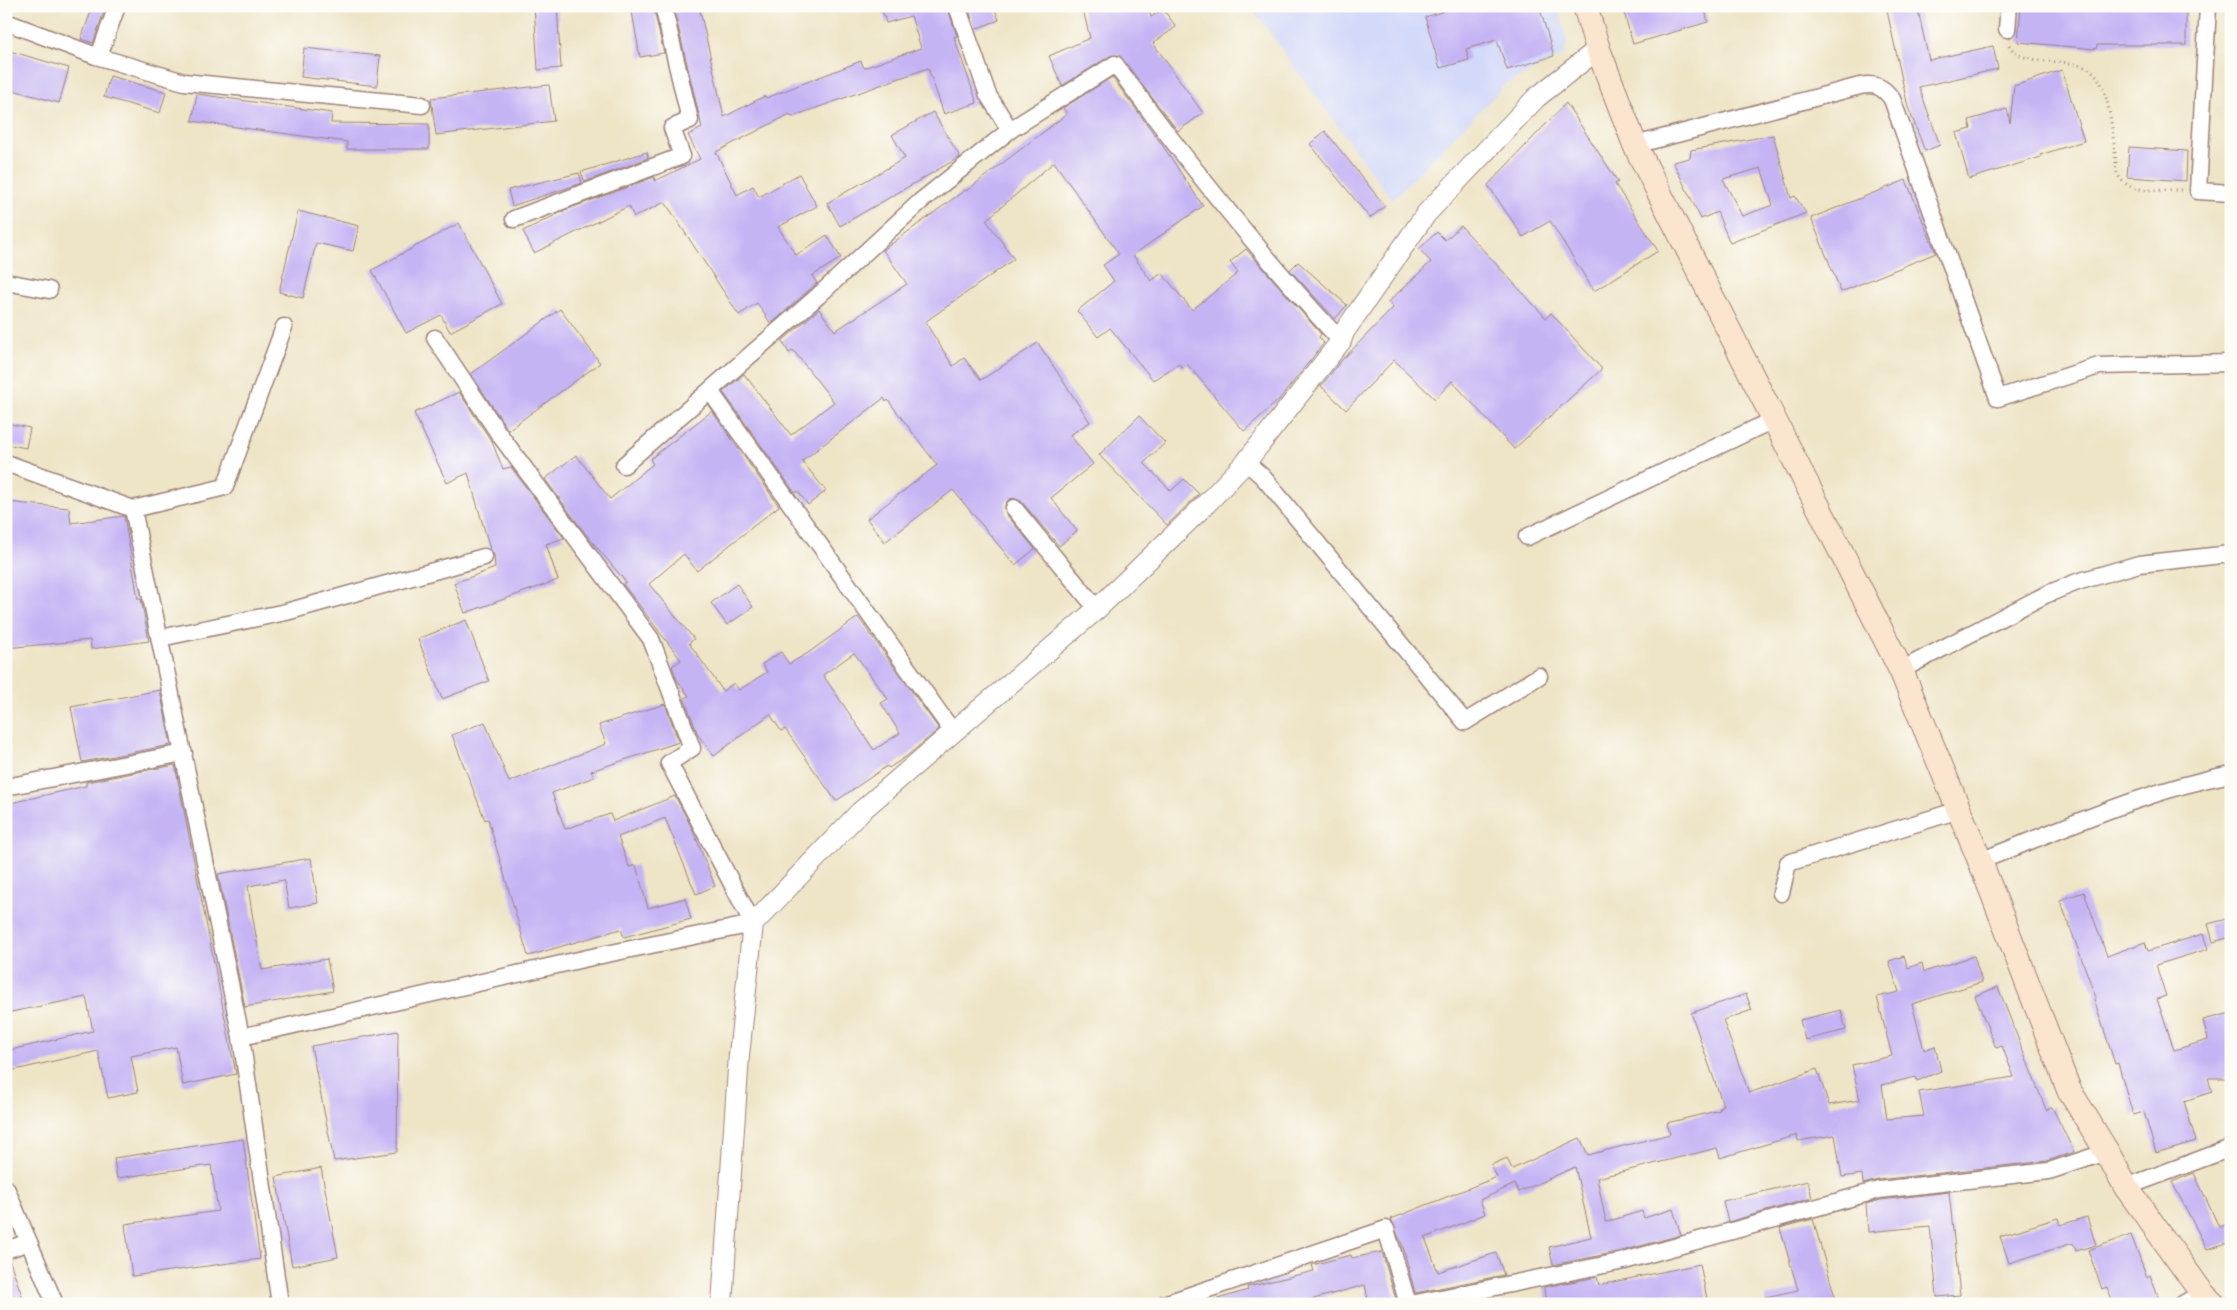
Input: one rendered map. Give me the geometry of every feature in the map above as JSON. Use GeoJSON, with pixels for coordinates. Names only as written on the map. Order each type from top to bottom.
{"type":"FeatureCollection","features":[{"type":"Feature","properties":{"kind":"main road"},"geometry":{"type":"LineString","coordinates":[[1585,6],[1598,49],[1635,145],[1901,670],[1980,861],[2068,1090],[2107,1152],[2126,1187],[2199,1300]]}},
{"type":"Feature","properties":{"kind":"street"},"geometry":{"type":"LineString","coordinates":[[99,56],[117,6]]}},
{"type":"Feature","properties":{"kind":"street"},"geometry":{"type":"LineString","coordinates":[[514,219],[682,156],[672,128],[690,120],[662,6]]}},
{"type":"Feature","properties":{"kind":"street"},"geometry":{"type":"LineString","coordinates":[[957,6],[988,96],[1010,130]]}},
{"type":"Feature","properties":{"kind":"street"},"geometry":{"type":"LineString","coordinates":[[2007,29],[2008,6]]}},
{"type":"Feature","properties":{"kind":"street"},"geometry":{"type":"LineString","coordinates":[[2208,6],[2198,191],[2231,193]]}},
{"type":"Feature","properties":{"kind":"street"},"geometry":{"type":"LineString","coordinates":[[6,22],[99,56],[184,82],[422,105]]}},
{"type":"Feature","properties":{"kind":"street"},"geometry":{"type":"LineString","coordinates":[[241,1037],[582,959],[753,924],[860,812],[1097,609],[1246,462],[1342,341],[1344,332],[1426,214],[1536,98],[1598,49]]}},
{"type":"Feature","properties":{"kind":"street"},"geometry":{"type":"LineString","coordinates":[[624,465],[710,391],[922,201],[1010,130],[1115,64],[1174,145],[1267,260],[1342,341]]}},
{"type":"Feature","properties":{"kind":"street"},"geometry":{"type":"LineString","coordinates":[[1635,145],[1860,86],[1878,85],[1885,89],[1892,100],[1998,398],[2099,366],[2231,363]]}},
{"type":"Feature","properties":{"kind":"street"},"geometry":{"type":"LineString","coordinates":[[6,282],[49,290]]}},
{"type":"Feature","properties":{"kind":"street"},"geometry":{"type":"LineString","coordinates":[[6,463],[133,509],[225,486],[284,327]]}},
{"type":"Feature","properties":{"kind":"street"},"geometry":{"type":"LineString","coordinates":[[435,338],[499,434],[651,638],[692,748],[669,763],[753,924],[739,1056],[722,1304]]}},
{"type":"Feature","properties":{"kind":"street"},"geometry":{"type":"LineString","coordinates":[[710,391],[953,732]]}},
{"type":"Feature","properties":{"kind":"street"},"geometry":{"type":"LineString","coordinates":[[1527,537],[1773,420]]}},
{"type":"Feature","properties":{"kind":"street"},"geometry":{"type":"LineString","coordinates":[[1246,462],[1263,477],[1465,722],[1539,676]]}},
{"type":"Feature","properties":{"kind":"street"},"geometry":{"type":"LineString","coordinates":[[1014,508],[1097,609]]}},
{"type":"Feature","properties":{"kind":"street"},"geometry":{"type":"LineString","coordinates":[[133,509],[241,1037],[280,1304]]}},
{"type":"Feature","properties":{"kind":"street"},"geometry":{"type":"LineString","coordinates":[[1901,670],[2045,595],[2077,582],[2139,564],[2231,554]]}},
{"type":"Feature","properties":{"kind":"street"},"geometry":{"type":"LineString","coordinates":[[160,638],[286,612],[484,557]]}},
{"type":"Feature","properties":{"kind":"street"},"geometry":{"type":"LineString","coordinates":[[6,786],[184,753]]}},
{"type":"Feature","properties":{"kind":"street"},"geometry":{"type":"LineString","coordinates":[[1980,861],[2137,800],[2196,781],[2231,774]]}},
{"type":"Feature","properties":{"kind":"street"},"geometry":{"type":"LineString","coordinates":[[1781,893],[1788,863],[1959,810]]}},
{"type":"Feature","properties":{"kind":"street"},"geometry":{"type":"LineString","coordinates":[[2126,1187],[2231,1148]]}},
{"type":"Feature","properties":{"kind":"street"},"geometry":{"type":"LineString","coordinates":[[1164,1304],[1386,1229],[1409,1304],[1624,1261],[1879,1190],[2049,1172],[2107,1152]]}},
{"type":"Feature","properties":{"kind":"street"},"geometry":{"type":"LineString","coordinates":[[6,1188],[55,1304]]}},
{"type":"Feature","properties":{"kind":"street"},"geometry":{"type":"LineString","coordinates":[[6,1250],[30,1242]]}},
{"type":"Feature","properties":{"kind":"path"},"geometry":{"type":"LineString","coordinates":[[2007,29],[2007,40],[2013,51],[2023,56],[2083,66],[2090,69],[2098,77],[2104,94],[2117,172],[2122,182],[2134,188],[2198,191]]}},
{"type":"Feature","properties":{"kind":"shaded area"},"geometry":{"type":"Polygon","coordinates":[[[1250,6],[1558,6],[1567,42],[1563,55],[1506,84],[1392,200],[1250,6]]]}},
{"type":"Feature","properties":{"kind":"building"},"geometry":{"type":"Polygon","coordinates":[[[93,6],[106,6],[93,43],[81,39],[93,6]]]}},
{"type":"Feature","properties":{"kind":"building"},"geometry":{"type":"Polygon","coordinates":[[[534,6],[557,6],[561,68],[538,70],[534,6]]]}},
{"type":"Feature","properties":{"kind":"building"},"geometry":{"type":"Polygon","coordinates":[[[631,6],[653,6],[664,53],[640,57],[631,6]]]}},
{"type":"Feature","properties":{"kind":"building"},"geometry":{"type":"Polygon","coordinates":[[[683,6],[699,6],[724,117],[765,96],[766,98],[861,61],[864,68],[921,48],[911,16],[886,23],[881,6],[947,6],[957,36],[954,37],[977,103],[944,114],[928,68],[791,117],[790,114],[716,152],[737,195],[753,186],[759,197],[799,174],[817,206],[778,227],[796,255],[827,235],[841,258],[812,276],[817,283],[771,324],[757,303],[739,315],[665,202],[634,217],[629,206],[534,253],[523,231],[568,209],[654,177],[655,181],[700,159],[688,135],[702,128],[674,9],[683,6]]]}},
{"type":"Feature","properties":{"kind":"building"},"geometry":{"type":"Polygon","coordinates":[[[968,6],[994,6],[999,20],[975,29],[968,6]]]}},
{"type":"Feature","properties":{"kind":"building"},"geometry":{"type":"Polygon","coordinates":[[[1082,6],[1148,6],[1151,17],[1163,9],[1176,27],[1153,43],[1203,113],[1178,131],[1119,55],[1110,56],[1062,86],[1049,56],[1090,38],[1082,6]]]}},
{"type":"Feature","properties":{"kind":"building"},"geometry":{"type":"Polygon","coordinates":[[[1461,6],[1539,6],[1554,56],[1507,70],[1497,40],[1466,49],[1469,60],[1440,68],[1425,17],[1461,6]]]}},
{"type":"Feature","properties":{"kind":"building"},"geometry":{"type":"Polygon","coordinates":[[[1622,6],[1704,6],[1708,22],[1633,44],[1622,6]]]}},
{"type":"Feature","properties":{"kind":"building"},"geometry":{"type":"Polygon","coordinates":[[[1886,6],[1917,6],[1929,60],[1993,46],[1998,69],[1919,87],[1940,145],[1925,151],[1908,107],[1886,6]]]}},
{"type":"Feature","properties":{"kind":"building"},"geometry":{"type":"Polygon","coordinates":[[[2021,6],[2186,6],[2186,45],[2097,45],[2096,49],[2018,42],[2021,6]]]}},
{"type":"Feature","properties":{"kind":"building"},"geometry":{"type":"Polygon","coordinates":[[[304,48],[380,56],[377,86],[301,77],[304,48]]]}},
{"type":"Feature","properties":{"kind":"building"},"geometry":{"type":"Polygon","coordinates":[[[6,50],[69,68],[59,103],[6,88],[6,50]]]}},
{"type":"Feature","properties":{"kind":"building"},"geometry":{"type":"Polygon","coordinates":[[[2062,70],[2084,141],[2040,155],[2041,157],[1969,179],[1956,133],[1971,129],[1969,120],[2007,109],[2010,123],[2014,86],[2062,70]]]}},
{"type":"Feature","properties":{"kind":"building"},"geometry":{"type":"Polygon","coordinates":[[[110,76],[166,92],[160,113],[104,97],[110,76]]]}},
{"type":"Feature","properties":{"kind":"building"},"geometry":{"type":"Polygon","coordinates":[[[1112,77],[1161,143],[1203,206],[1133,255],[1151,281],[1162,273],[1192,310],[1238,273],[1230,262],[1246,249],[1321,334],[1319,337],[1324,343],[1279,400],[1244,431],[1187,364],[1182,368],[1179,364],[1153,380],[1110,328],[1098,337],[1077,311],[1114,281],[1103,265],[1119,254],[1054,162],[986,220],[1014,259],[925,322],[953,366],[964,358],[981,380],[1038,343],[1090,422],[1070,435],[1093,464],[1051,498],[1077,531],[1059,546],[1021,501],[1013,498],[1008,500],[1005,505],[1006,514],[1035,549],[1015,565],[953,490],[885,542],[867,519],[937,465],[888,400],[886,402],[884,398],[802,461],[826,491],[808,505],[798,491],[795,493],[723,392],[744,374],[791,435],[834,402],[793,350],[789,353],[782,341],[819,309],[835,331],[907,284],[883,250],[966,191],[1067,114],[1063,108],[1112,77]]]}},
{"type":"Feature","properties":{"kind":"building"},"geometry":{"type":"Polygon","coordinates":[[[549,85],[554,121],[436,135],[431,98],[549,85]]]}},
{"type":"Feature","properties":{"kind":"building"},"geometry":{"type":"Polygon","coordinates":[[[197,94],[332,113],[331,123],[429,124],[429,149],[347,149],[347,142],[192,121],[197,94]]]}},
{"type":"Feature","properties":{"kind":"building"},"geometry":{"type":"Polygon","coordinates":[[[1566,103],[1618,182],[1615,184],[1658,251],[1594,291],[1550,221],[1523,237],[1488,185],[1566,103]]]}},
{"type":"Feature","properties":{"kind":"building"},"geometry":{"type":"Polygon","coordinates":[[[933,112],[960,157],[840,226],[827,203],[905,158],[892,135],[933,112]]]}},
{"type":"Feature","properties":{"kind":"building"},"geometry":{"type":"Polygon","coordinates":[[[1325,131],[1385,206],[1370,218],[1310,144],[1325,131]]]}},
{"type":"Feature","properties":{"kind":"building"},"geometry":{"type":"Polygon","coordinates":[[[1773,135],[1791,198],[1795,196],[1806,213],[1730,243],[1717,212],[1701,219],[1673,162],[1690,158],[1691,150],[1773,135]],[[1761,168],[1723,179],[1742,216],[1773,205],[1761,168]]]}},
{"type":"Feature","properties":{"kind":"building"},"geometry":{"type":"Polygon","coordinates":[[[2129,147],[2187,151],[2186,181],[2127,177],[2129,147]]]}},
{"type":"Feature","properties":{"kind":"building"},"geometry":{"type":"Polygon","coordinates":[[[647,152],[648,158],[585,182],[581,172],[647,152]]]}},
{"type":"Feature","properties":{"kind":"building"},"geometry":{"type":"Polygon","coordinates":[[[579,173],[582,183],[512,206],[508,190],[579,173]]]}},
{"type":"Feature","properties":{"kind":"building"},"geometry":{"type":"Polygon","coordinates":[[[1906,180],[1936,253],[1841,292],[1811,218],[1906,180]]]}},
{"type":"Feature","properties":{"kind":"building"},"geometry":{"type":"Polygon","coordinates":[[[298,211],[359,226],[353,251],[316,243],[303,298],[279,292],[298,211]]]}},
{"type":"Feature","properties":{"kind":"building"},"geometry":{"type":"Polygon","coordinates":[[[459,223],[502,304],[450,332],[441,315],[406,333],[372,270],[459,223]]]}},
{"type":"Feature","properties":{"kind":"building"},"geometry":{"type":"Polygon","coordinates":[[[1461,226],[1546,318],[1551,313],[1602,369],[1514,449],[1452,381],[1435,399],[1394,360],[1346,410],[1321,386],[1340,362],[1393,308],[1388,302],[1431,262],[1419,249],[1437,232],[1445,240],[1461,226]]]}},
{"type":"Feature","properties":{"kind":"building"},"geometry":{"type":"Polygon","coordinates":[[[1298,262],[1347,305],[1335,319],[1290,270],[1298,262]]]}},
{"type":"Feature","properties":{"kind":"building"},"geometry":{"type":"Polygon","coordinates":[[[560,309],[600,363],[508,430],[471,374],[560,309]]]}},
{"type":"Feature","properties":{"kind":"building"},"geometry":{"type":"Polygon","coordinates":[[[459,392],[492,442],[503,469],[511,467],[564,538],[546,544],[558,580],[465,613],[454,583],[495,568],[494,555],[490,549],[468,473],[447,483],[414,413],[459,392]]]}},
{"type":"Feature","properties":{"kind":"building"},"geometry":{"type":"Polygon","coordinates":[[[712,411],[779,506],[697,571],[684,554],[649,584],[694,639],[689,643],[723,691],[734,683],[739,690],[767,672],[762,664],[781,652],[789,664],[808,653],[858,617],[939,729],[907,756],[889,768],[887,766],[836,801],[785,729],[781,731],[770,714],[714,756],[698,735],[684,698],[689,696],[677,680],[672,666],[681,660],[623,584],[626,582],[584,532],[545,479],[576,455],[610,499],[653,464],[650,459],[712,411]],[[854,653],[823,675],[874,750],[900,733],[881,703],[888,699],[854,653]]]}},
{"type":"Feature","properties":{"kind":"building"},"geometry":{"type":"Polygon","coordinates":[[[1139,416],[1165,443],[1144,463],[1171,491],[1184,479],[1199,494],[1167,525],[1099,455],[1139,416]]]}},
{"type":"Feature","properties":{"kind":"building"},"geometry":{"type":"Polygon","coordinates":[[[6,423],[30,428],[26,448],[6,444],[6,423]]]}},
{"type":"Feature","properties":{"kind":"building"},"geometry":{"type":"Polygon","coordinates":[[[6,502],[69,508],[71,523],[124,516],[138,599],[141,599],[149,641],[91,649],[90,640],[6,648],[6,502]]]}},
{"type":"Feature","properties":{"kind":"building"},"geometry":{"type":"Polygon","coordinates":[[[737,584],[753,607],[727,625],[711,603],[737,584]]]}},
{"type":"Feature","properties":{"kind":"building"},"geometry":{"type":"Polygon","coordinates":[[[466,620],[489,681],[442,699],[418,639],[466,620]]]}},
{"type":"Feature","properties":{"kind":"building"},"geometry":{"type":"Polygon","coordinates":[[[160,690],[171,745],[82,762],[71,707],[160,690]]]}},
{"type":"Feature","properties":{"kind":"building"},"geometry":{"type":"Polygon","coordinates":[[[665,704],[679,742],[591,771],[594,777],[552,793],[565,829],[610,814],[613,821],[675,796],[692,828],[715,886],[696,894],[665,818],[618,837],[629,867],[636,865],[648,908],[685,898],[691,919],[624,937],[621,929],[528,956],[488,819],[485,820],[452,735],[485,722],[509,782],[606,744],[599,725],[665,704]]]}},
{"type":"Feature","properties":{"kind":"building"},"geometry":{"type":"Polygon","coordinates":[[[175,765],[236,1074],[183,1085],[176,1047],[131,1056],[138,1092],[108,1098],[98,1051],[6,1072],[6,1051],[93,1031],[86,997],[6,1013],[6,804],[86,786],[86,782],[175,765]]]}},
{"type":"Feature","properties":{"kind":"building"},"geometry":{"type":"Polygon","coordinates":[[[311,858],[318,903],[289,908],[284,880],[248,886],[252,913],[262,970],[327,959],[333,991],[245,1007],[218,874],[311,858]]]}},
{"type":"Feature","properties":{"kind":"building"},"geometry":{"type":"Polygon","coordinates":[[[2084,892],[2107,956],[2145,942],[2148,951],[2203,934],[2208,949],[2156,965],[2166,996],[2157,999],[2174,1050],[2208,1040],[2203,1020],[2231,1013],[2231,1078],[2208,1078],[2212,1092],[2184,1101],[2196,1141],[2156,1153],[2144,1112],[2133,1115],[2118,1063],[2115,1064],[2094,999],[2096,998],[2060,900],[2084,892]]]}},
{"type":"Feature","properties":{"kind":"building"},"geometry":{"type":"Polygon","coordinates":[[[2231,918],[2231,937],[2213,942],[2208,924],[2231,918]]]}},
{"type":"Feature","properties":{"kind":"building"},"geometry":{"type":"Polygon","coordinates":[[[1904,956],[1908,968],[1922,963],[1924,972],[1974,956],[1982,982],[1912,1004],[1924,1050],[1935,1046],[1941,1071],[1917,1081],[1916,1077],[1882,1085],[1887,1119],[1924,1116],[1919,1092],[2014,1077],[2002,1046],[1996,1048],[1975,996],[1998,987],[2046,1110],[2052,1107],[2074,1152],[2047,1161],[1878,1180],[1863,1184],[1862,1174],[1842,1177],[1835,1135],[1798,1141],[1797,1135],[1720,1158],[1717,1148],[1597,1178],[1606,1222],[1642,1211],[1644,1218],[1673,1209],[1681,1235],[1622,1251],[1553,1265],[1549,1247],[1591,1237],[1575,1167],[1519,1192],[1515,1184],[1480,1200],[1485,1214],[1425,1238],[1438,1272],[1496,1253],[1504,1275],[1415,1293],[1403,1247],[1391,1219],[1497,1177],[1491,1165],[1507,1158],[1512,1169],[1580,1138],[1588,1155],[1670,1134],[1667,1123],[1720,1110],[1719,1107],[1723,1105],[1691,1013],[1746,994],[1752,1010],[1723,1020],[1749,1093],[1817,1069],[1829,1105],[1860,1100],[1852,1065],[1892,1056],[1877,997],[1899,992],[1889,961],[1904,956]]]}},
{"type":"Feature","properties":{"kind":"building"},"geometry":{"type":"Polygon","coordinates":[[[1841,1010],[1846,1030],[1805,1040],[1800,1020],[1841,1010]]]}},
{"type":"Feature","properties":{"kind":"building"},"geometry":{"type":"Polygon","coordinates":[[[398,1031],[397,1152],[334,1161],[311,1046],[398,1031]]]}},
{"type":"Feature","properties":{"kind":"building"},"geometry":{"type":"Polygon","coordinates":[[[243,1139],[260,1259],[132,1276],[125,1224],[218,1211],[211,1165],[117,1178],[114,1158],[243,1139]]]}},
{"type":"Feature","properties":{"kind":"building"},"geometry":{"type":"Polygon","coordinates":[[[321,1168],[338,1257],[292,1266],[276,1177],[321,1168]]]}},
{"type":"Feature","properties":{"kind":"building"},"geometry":{"type":"Polygon","coordinates":[[[2194,1173],[2219,1227],[2231,1223],[2231,1242],[2207,1249],[2172,1182],[2194,1173]]]}},
{"type":"Feature","properties":{"kind":"building"},"geometry":{"type":"Polygon","coordinates":[[[1808,1181],[1812,1198],[1728,1222],[1723,1201],[1808,1181]]]}},
{"type":"Feature","properties":{"kind":"building"},"geometry":{"type":"Polygon","coordinates":[[[1949,1192],[1960,1295],[1937,1297],[1930,1226],[1868,1232],[1866,1204],[1881,1200],[1949,1192]]]}},
{"type":"Feature","properties":{"kind":"building"},"geometry":{"type":"Polygon","coordinates":[[[2087,1217],[2096,1245],[2076,1251],[2073,1243],[2009,1263],[2000,1236],[2058,1218],[2060,1225],[2087,1217]]]}},
{"type":"Feature","properties":{"kind":"building"},"geometry":{"type":"Polygon","coordinates":[[[1813,1219],[1837,1304],[1765,1304],[1765,1297],[1798,1290],[1780,1228],[1813,1219]]]}},
{"type":"Feature","properties":{"kind":"building"},"geometry":{"type":"Polygon","coordinates":[[[2131,1235],[2147,1277],[2150,1275],[2161,1304],[2113,1304],[2107,1287],[2102,1289],[2088,1250],[2131,1235]]]}},
{"type":"Feature","properties":{"kind":"building"},"geometry":{"type":"Polygon","coordinates":[[[1382,1252],[1397,1303],[1369,1304],[1365,1285],[1295,1304],[1215,1304],[1214,1300],[1248,1290],[1247,1287],[1314,1271],[1312,1265],[1351,1255],[1352,1258],[1382,1252]]]}},
{"type":"Feature","properties":{"kind":"building"},"geometry":{"type":"Polygon","coordinates":[[[9,1259],[25,1304],[6,1304],[6,1260],[9,1259]]]}},
{"type":"Feature","properties":{"kind":"building"},"geometry":{"type":"Polygon","coordinates":[[[1700,1264],[1708,1304],[1546,1304],[1544,1287],[1597,1277],[1599,1285],[1700,1264]]]}}]}
